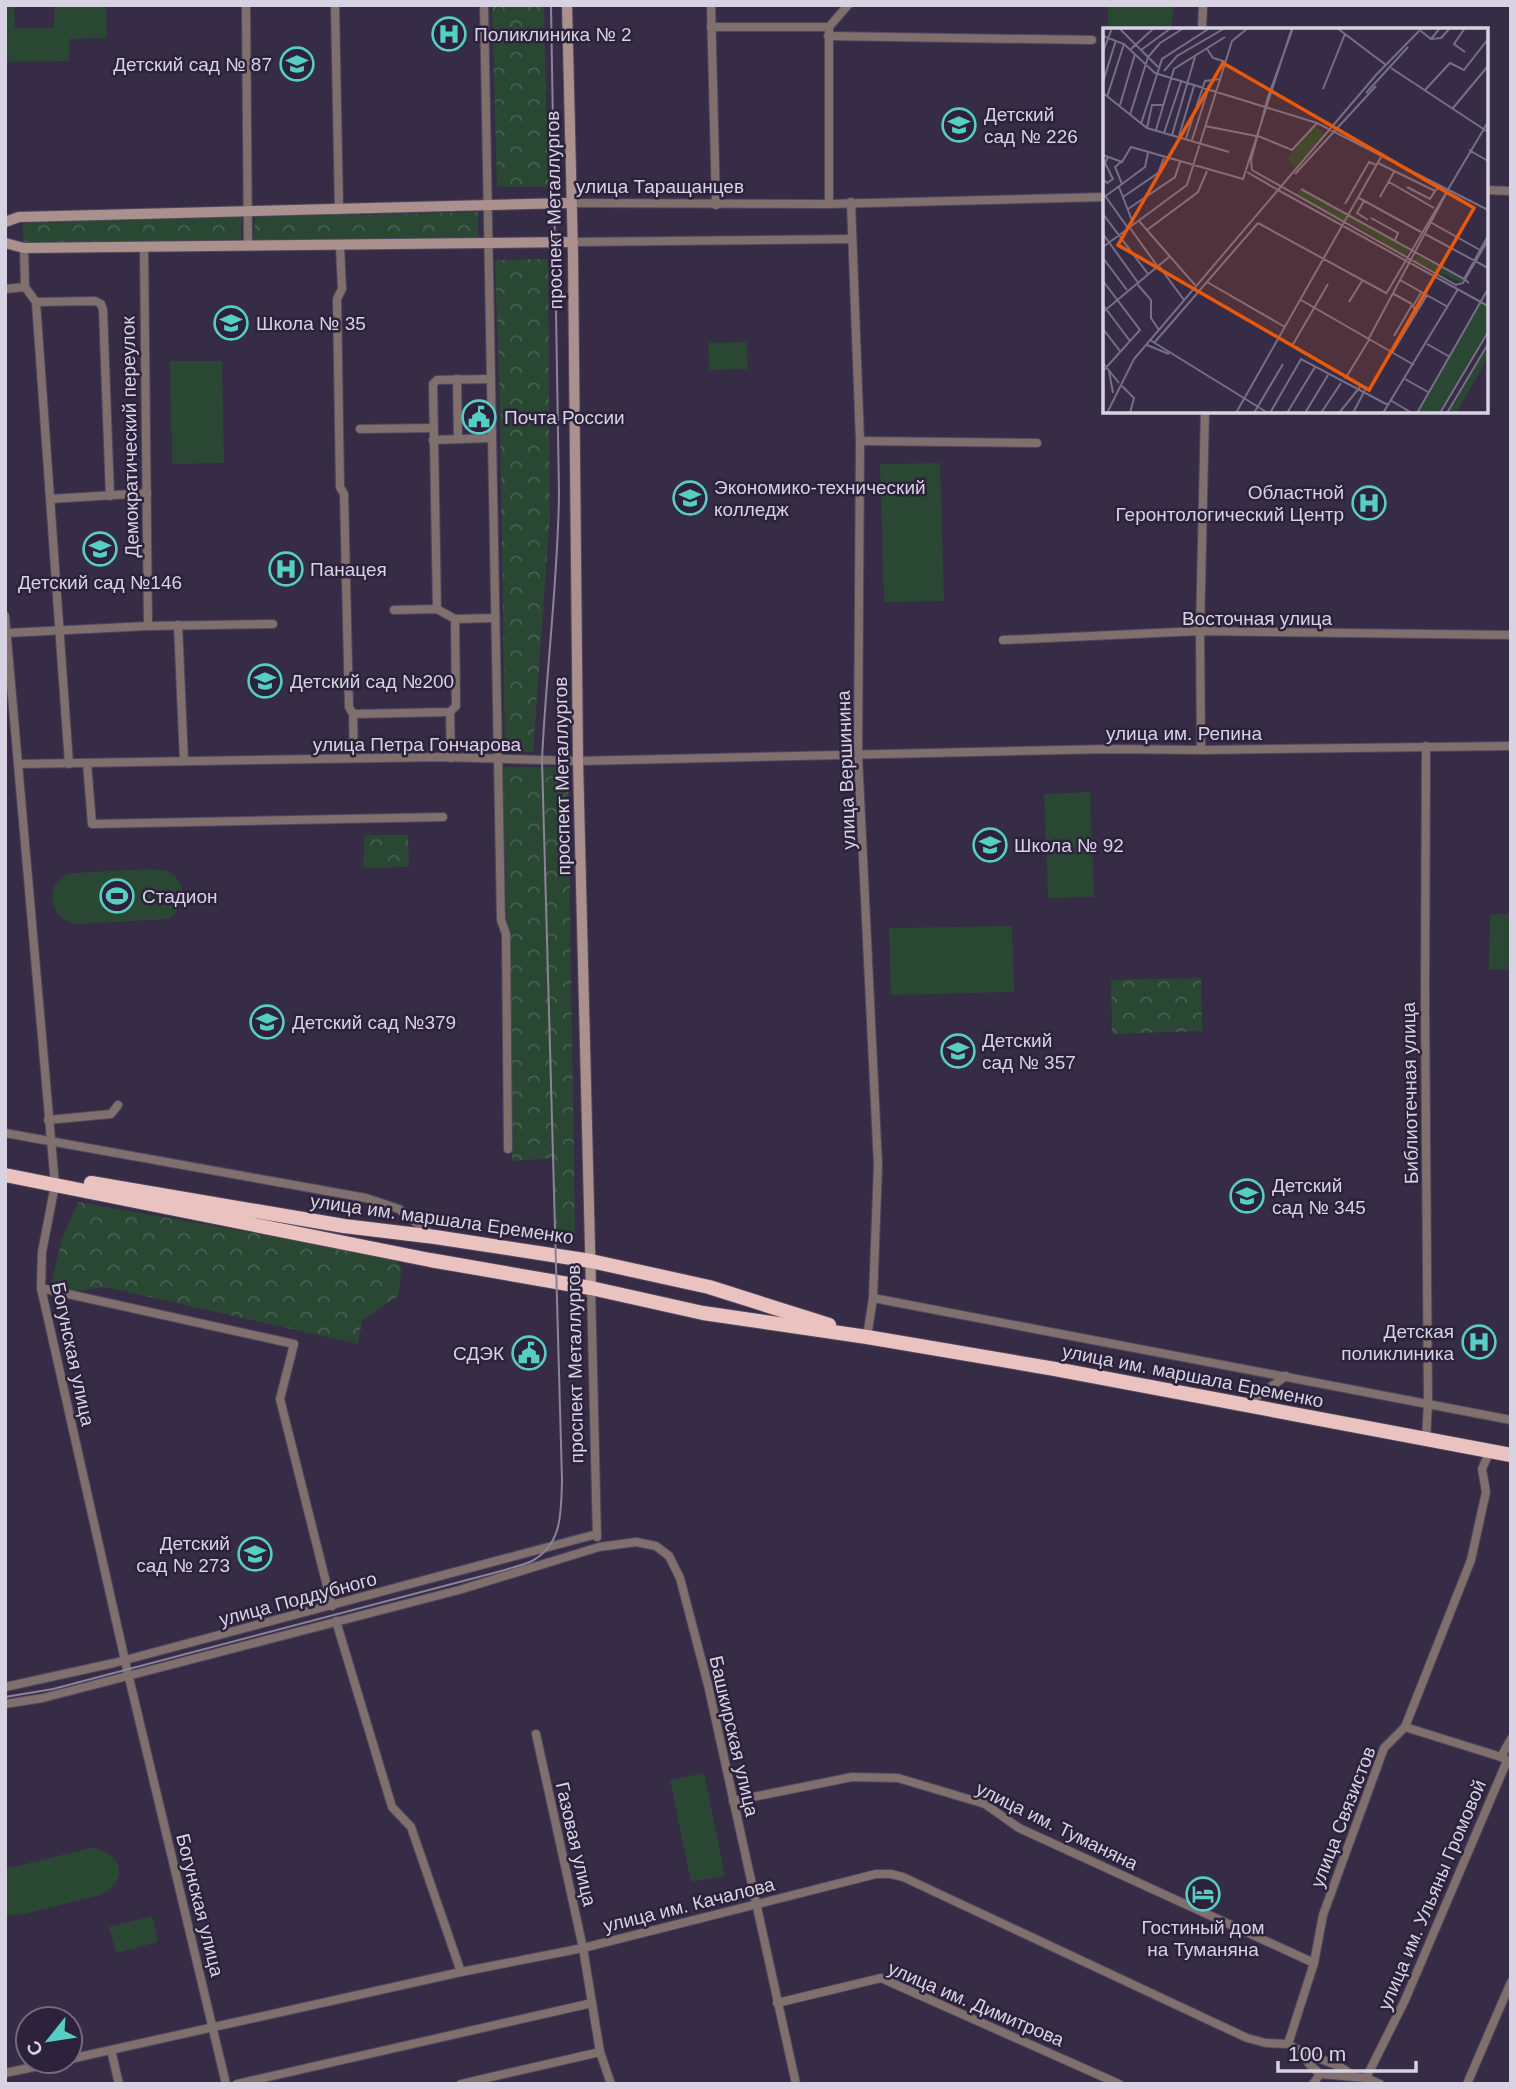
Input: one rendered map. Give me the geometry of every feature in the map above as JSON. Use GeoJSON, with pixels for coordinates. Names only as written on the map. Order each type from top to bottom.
{"type":"FeatureCollection","features":[{"type":"Feature","properties":{"kind":"highway","name":"улица им. маршала Еременко"},"geometry":{"type":"LineString","coordinates":[[5,1166],[55,1181],[430,1260],[591,1288],[704,1313],[1055,1369],[1511,1455]]}},
{"type":"Feature","properties":{"kind":"highway","name":"улица им. маршала Еременко"},"geometry":{"type":"LineString","coordinates":[[5,1174],[590,1261],[709,1287],[867,1337]]}},
{"type":"Feature","properties":{"kind":"highway"},"geometry":{"type":"LineString","coordinates":[[430,1260],[428,1243],[435,1237]]}},
{"type":"Feature","properties":{"kind":"highway"},"geometry":{"type":"LineString","coordinates":[[704,1313],[710,1306],[712,1295],[709,1287]]}},
{"type":"Feature","properties":{"kind":"main road","name":"проспект Металлургов"},"geometry":{"type":"LineString","coordinates":[[567,5],[573,243],[578,761],[591,1288]]}},
{"type":"Feature","properties":{"kind":"main road","name":"улица Таращанцев"},"geometry":{"type":"LineString","coordinates":[[5,222],[19,217],[570,203]]}},
{"type":"Feature","properties":{"kind":"main road"},"geometry":{"type":"LineString","coordinates":[[5,243],[24,248],[144,248],[573,243]]}},
{"type":"Feature","properties":{"kind":"street"},"geometry":{"type":"LineString","coordinates":[[246,5],[250,212],[248,246]]}},
{"type":"Feature","properties":{"kind":"street"},"geometry":{"type":"LineString","coordinates":[[335,5],[339,210]]}},
{"type":"Feature","properties":{"kind":"street"},"geometry":{"type":"LineString","coordinates":[[484,5],[496,759],[501,920],[506,934],[508,1149]]}},
{"type":"Feature","properties":{"kind":"street"},"geometry":{"type":"LineString","coordinates":[[711,5],[716,205]]}},
{"type":"Feature","properties":{"kind":"street"},"geometry":{"type":"LineString","coordinates":[[829,204],[829,32],[848,5]]}},
{"type":"Feature","properties":{"kind":"street"},"geometry":{"type":"LineString","coordinates":[[1202,28],[1203,5]]}},
{"type":"Feature","properties":{"kind":"street"},"geometry":{"type":"LineString","coordinates":[[711,27],[1092,40]]}},
{"type":"Feature","properties":{"kind":"street"},"geometry":{"type":"LineString","coordinates":[[1488,190],[1511,191]]}},
{"type":"Feature","properties":{"kind":"street","name":"улица Таращанцев"},"geometry":{"type":"LineString","coordinates":[[570,203],[829,204],[1103,197]]}},
{"type":"Feature","properties":{"kind":"street","name":"улица Вершинина"},"geometry":{"type":"LineString","coordinates":[[851,202],[860,441],[858,756],[878,1161],[873,1298],[867,1337]]}},
{"type":"Feature","properties":{"kind":"street"},"geometry":{"type":"LineString","coordinates":[[573,243],[852,239]]}},
{"type":"Feature","properties":{"kind":"street"},"geometry":{"type":"LineString","coordinates":[[340,246],[342,289],[337,299],[340,487],[344,494],[349,707],[353,714],[354,758]]}},
{"type":"Feature","properties":{"kind":"street"},"geometry":{"type":"LineString","coordinates":[[24,248],[25,287],[36,302],[69,764]]}},
{"type":"Feature","properties":{"kind":"street","name":"Демократический переулок"},"geometry":{"type":"LineString","coordinates":[[144,248],[148,626]]}},
{"type":"Feature","properties":{"kind":"street"},"geometry":{"type":"LineString","coordinates":[[5,289],[25,287]]}},
{"type":"Feature","properties":{"kind":"street"},"geometry":{"type":"LineString","coordinates":[[36,302],[95,301],[101,304],[110,496]]}},
{"type":"Feature","properties":{"kind":"street"},"geometry":{"type":"LineString","coordinates":[[457,379],[458,439]]}},
{"type":"Feature","properties":{"kind":"street"},"geometry":{"type":"LineString","coordinates":[[437,609],[433,384],[437,380],[490,379]]}},
{"type":"Feature","properties":{"kind":"street"},"geometry":{"type":"LineString","coordinates":[[1201,750],[1200,631],[1205,413]]}},
{"type":"Feature","properties":{"kind":"street"},"geometry":{"type":"LineString","coordinates":[[360,429],[432,428]]}},
{"type":"Feature","properties":{"kind":"street"},"geometry":{"type":"LineString","coordinates":[[433,440],[491,438]]}},
{"type":"Feature","properties":{"kind":"street"},"geometry":{"type":"LineString","coordinates":[[860,441],[1037,443]]}},
{"type":"Feature","properties":{"kind":"street"},"geometry":{"type":"LineString","coordinates":[[50,499],[146,494]]}},
{"type":"Feature","properties":{"kind":"street"},"geometry":{"type":"LineString","coordinates":[[394,610],[437,609],[455,619],[494,618]]}},
{"type":"Feature","properties":{"kind":"street","name":"Богунская улица"},"geometry":{"type":"LineString","coordinates":[[5,616],[55,1181],[42,1252],[41,1288],[125,1660],[226,2084]]}},
{"type":"Feature","properties":{"kind":"street"},"geometry":{"type":"LineString","coordinates":[[451,758],[450,712],[456,705],[455,619]]}},
{"type":"Feature","properties":{"kind":"street"},"geometry":{"type":"LineString","coordinates":[[7,633],[148,626],[273,624]]}},
{"type":"Feature","properties":{"kind":"street"},"geometry":{"type":"LineString","coordinates":[[178,625],[184,761]]}},
{"type":"Feature","properties":{"kind":"street","name":"Восточная улица"},"geometry":{"type":"LineString","coordinates":[[1003,640],[1200,631],[1511,635]]}},
{"type":"Feature","properties":{"kind":"street"},"geometry":{"type":"LineString","coordinates":[[353,714],[450,712]]}},
{"type":"Feature","properties":{"kind":"street","name":"улица им. Репина"},"geometry":{"type":"LineString","coordinates":[[858,756],[1109,748],[1201,750],[1511,746]]}},
{"type":"Feature","properties":{"kind":"street","name":"Библиотечная улица"},"geometry":{"type":"LineString","coordinates":[[1426,747],[1426,1440]]}},
{"type":"Feature","properties":{"kind":"street","name":"улица Петра Гончарова"},"geometry":{"type":"LineString","coordinates":[[18,764],[354,758],[578,761],[858,756]]}},
{"type":"Feature","properties":{"kind":"street"},"geometry":{"type":"LineString","coordinates":[[87,763],[92,824],[443,817]]}},
{"type":"Feature","properties":{"kind":"street"},"geometry":{"type":"LineString","coordinates":[[48,1120],[111,1114],[118,1105]]}},
{"type":"Feature","properties":{"kind":"street"},"geometry":{"type":"LineString","coordinates":[[5,1133],[366,1198],[399,1209],[435,1237]]}},
{"type":"Feature","properties":{"kind":"street"},"geometry":{"type":"LineString","coordinates":[[41,1288],[294,1343],[280,1399],[332,1606]]}},
{"type":"Feature","properties":{"kind":"street","name":"проспект Металлургов"},"geometry":{"type":"LineString","coordinates":[[591,1288],[598,1547]]}},
{"type":"Feature","properties":{"kind":"street"},"geometry":{"type":"LineString","coordinates":[[873,1298],[1511,1420]]}},
{"type":"Feature","properties":{"kind":"street"},"geometry":{"type":"LineString","coordinates":[[1244,1405],[1286,1377]]}},
{"type":"Feature","properties":{"kind":"street","name":"улица Связистов"},"geometry":{"type":"LineString","coordinates":[[1288,2044],[1314,1963],[1324,1915],[1384,1748],[1405,1727],[1471,1560],[1486,1492],[1482,1469],[1490,1451]]}},
{"type":"Feature","properties":{"kind":"street","name":"улица Поддубного"},"geometry":{"type":"LineString","coordinates":[[5,1687],[125,1660],[597,1534]]}},
{"type":"Feature","properties":{"kind":"street","name":"Башкирская улица"},"geometry":{"type":"LineString","coordinates":[[515,1572],[598,1547],[636,1542],[656,1546],[675,1566],[708,1685],[796,2084]]}},
{"type":"Feature","properties":{"kind":"street","name":"улица Поддубного"},"geometry":{"type":"LineString","coordinates":[[5,1704],[43,1698],[129,1676],[459,1590],[515,1572]]}},
{"type":"Feature","properties":{"kind":"street"},"geometry":{"type":"LineString","coordinates":[[335,1621],[392,1807],[411,1827],[461,1972]]}},
{"type":"Feature","properties":{"kind":"street"},"geometry":{"type":"LineString","coordinates":[[1405,1727],[1506,1760]]}},
{"type":"Feature","properties":{"kind":"street","name":"Газовая улица"},"geometry":{"type":"LineString","coordinates":[[536,1734],[583,1948],[600,2052],[611,2084]]}},
{"type":"Feature","properties":{"kind":"street","name":"улица им. Ульяны Громовой"},"geometry":{"type":"LineString","coordinates":[[1373,2082],[1506,1760],[1511,1739]]}},
{"type":"Feature","properties":{"kind":"street","name":"улица им. Туманяна"},"geometry":{"type":"LineString","coordinates":[[733,1801],[852,1777],[898,1777],[985,1804],[1019,1828],[1314,1963]]}},
{"type":"Feature","properties":{"kind":"street","name":"улица им. Качалова"},"geometry":{"type":"LineString","coordinates":[[84,2056],[461,1972],[583,1948],[876,1874],[903,1877],[1247,2038],[1266,2043],[1288,2044]]}},
{"type":"Feature","properties":{"kind":"street","name":"улица им. Димитрова"},"geometry":{"type":"LineString","coordinates":[[777,2003],[881,1978],[1119,2084]]}},
{"type":"Feature","properties":{"kind":"street"},"geometry":{"type":"LineString","coordinates":[[1467,2084],[1511,1982]]}},
{"type":"Feature","properties":{"kind":"street"},"geometry":{"type":"LineString","coordinates":[[237,2084],[592,2003]]}},
{"type":"Feature","properties":{"kind":"street"},"geometry":{"type":"LineString","coordinates":[[1288,2044],[1339,2066],[1354,2076]]}},
{"type":"Feature","properties":{"kind":"street"},"geometry":{"type":"LineString","coordinates":[[111,2050],[119,2084]]}},
{"type":"Feature","properties":{"kind":"street"},"geometry":{"type":"LineString","coordinates":[[461,2084],[600,2052]]}},
{"type":"Feature","properties":{"kind":"street"},"geometry":{"type":"LineString","coordinates":[[1302,2052],[1309,2064],[1320,2074],[1354,2076],[1373,2082]]}},
{"type":"Feature","properties":{"kind":"street"},"geometry":{"type":"LineString","coordinates":[[1312,2084],[1320,2074]]}},
{"type":"Feature","properties":{"kind":"green space"},"geometry":{"type":"Polygon","coordinates":[[[5,5],[14,5],[15,28],[54,28],[54,5],[106,5],[107,38],[69,39],[69,61],[5,62],[5,5]]]}},
{"type":"Feature","properties":{"kind":"green space"},"geometry":{"type":"Polygon","coordinates":[[[492,5],[544,5],[548,187],[497,187],[492,5]]]}},
{"type":"Feature","properties":{"kind":"green space"},"geometry":{"type":"Polygon","coordinates":[[[1108,5],[1173,5],[1172,26],[1108,26],[1108,5]]]}},
{"type":"Feature","properties":{"kind":"green space"},"geometry":{"type":"Polygon","coordinates":[[[478,212],[478,241],[253,243],[255,217],[478,212]]]}},
{"type":"Feature","properties":{"kind":"green space"},"geometry":{"type":"Polygon","coordinates":[[[242,216],[241,243],[23,244],[23,221],[242,216]]]}},
{"type":"Feature","properties":{"kind":"green space"},"geometry":{"type":"Polygon","coordinates":[[[548,259],[550,515],[533,752],[505,752],[495,260],[548,259]]]}},
{"type":"Feature","properties":{"kind":"green space"},"geometry":{"type":"Polygon","coordinates":[[[747,342],[748,369],[709,370],[708,343],[747,342]]]}},
{"type":"Feature","properties":{"kind":"green space"},"geometry":{"type":"Polygon","coordinates":[[[170,361],[222,361],[224,463],[172,464],[170,361]]]}},
{"type":"Feature","properties":{"kind":"green space"},"geometry":{"type":"Polygon","coordinates":[[[940,463],[944,601],[884,602],[880,464],[940,463]]]}},
{"type":"Feature","properties":{"kind":"green space"},"geometry":{"type":"Polygon","coordinates":[[[503,767],[568,767],[575,1236],[554,1237],[554,1158],[512,1161],[503,767]]]}},
{"type":"Feature","properties":{"kind":"green space"},"geometry":{"type":"Polygon","coordinates":[[[1090,792],[1094,897],[1048,898],[1044,794],[1090,792]]]}},
{"type":"Feature","properties":{"kind":"green space"},"geometry":{"type":"Polygon","coordinates":[[[364,835],[408,835],[409,867],[364,868],[364,835]]]}},
{"type":"Feature","properties":{"kind":"green space","name":"Стадион"},"geometry":{"type":"Polygon","coordinates":[[[147,869],[169,871],[179,882],[181,902],[168,919],[78,924],[60,916],[52,900],[56,883],[73,873],[147,869]]]}},
{"type":"Feature","properties":{"kind":"green space"},"geometry":{"type":"Polygon","coordinates":[[[1490,914],[1511,914],[1511,969],[1489,970],[1490,914]]]}},
{"type":"Feature","properties":{"kind":"green space"},"geometry":{"type":"Polygon","coordinates":[[[1012,926],[1014,992],[891,995],[889,928],[1012,926]]]}},
{"type":"Feature","properties":{"kind":"green space"},"geometry":{"type":"Polygon","coordinates":[[[1201,978],[1202,1031],[1112,1034],[1111,980],[1201,978]]]}},
{"type":"Feature","properties":{"kind":"green space"},"geometry":{"type":"Polygon","coordinates":[[[78,1202],[395,1258],[402,1268],[398,1296],[362,1320],[358,1344],[105,1287],[56,1294],[51,1284],[62,1238],[78,1202]]]}},
{"type":"Feature","properties":{"kind":"green space"},"geometry":{"type":"Polygon","coordinates":[[[704,1773],[725,1876],[691,1882],[670,1780],[704,1773]]]}},
{"type":"Feature","properties":{"kind":"green space"},"geometry":{"type":"Polygon","coordinates":[[[90,1848],[109,1854],[119,1867],[119,1875],[110,1889],[100,1895],[24,1914],[5,1916],[5,1869],[90,1848]]]}},
{"type":"Feature","properties":{"kind":"green space"},"geometry":{"type":"Polygon","coordinates":[[[152,1916],[158,1942],[116,1953],[109,1927],[152,1916]]]}},
{"type":"Feature","properties":{"kind":"tram line"},"geometry":{"type":"LineString","coordinates":[[5,1697],[53,1689],[505,1570],[532,1561],[550,1546],[555,1536],[562,1480],[542,760],[559,493],[551,5]]}},
{"type":"Feature","properties":{"kind":"place","name":"Поликлиника № 2"},"geometry":{"type":"Point","coordinates":[449,34]}},
{"type":"Feature","properties":{"kind":"place","name":"Детский сад № 87"},"geometry":{"type":"Point","coordinates":[297,64]}},
{"type":"Feature","properties":{"kind":"place","name":"Детский сад № 226"},"geometry":{"type":"Point","coordinates":[959,125]}},
{"type":"Feature","properties":{"kind":"place","name":"Школа № 35"},"geometry":{"type":"Point","coordinates":[231,323]}},
{"type":"Feature","properties":{"kind":"place","name":"Почта России"},"geometry":{"type":"Point","coordinates":[479,417]}},
{"type":"Feature","properties":{"kind":"place","name":"Экономико-технический колледж"},"geometry":{"type":"Point","coordinates":[690,498]}},
{"type":"Feature","properties":{"kind":"place","name":"Областной Геронтологический Центр"},"geometry":{"type":"Point","coordinates":[1369,503]}},
{"type":"Feature","properties":{"kind":"place","name":"Детский сад №146"},"geometry":{"type":"Point","coordinates":[100,549]}},
{"type":"Feature","properties":{"kind":"place","name":"Панацея"},"geometry":{"type":"Point","coordinates":[286,569]}},
{"type":"Feature","properties":{"kind":"place","name":"Детский сад №200"},"geometry":{"type":"Point","coordinates":[265,681]}},
{"type":"Feature","properties":{"kind":"place","name":"Школа № 92"},"geometry":{"type":"Point","coordinates":[990,845]}},
{"type":"Feature","properties":{"kind":"place","name":"Стадион"},"geometry":{"type":"Point","coordinates":[117,896]}},
{"type":"Feature","properties":{"kind":"place","name":"Детский сад №379"},"geometry":{"type":"Point","coordinates":[267,1022]}},
{"type":"Feature","properties":{"kind":"place","name":"Детский сад № 357"},"geometry":{"type":"Point","coordinates":[958,1051]}},
{"type":"Feature","properties":{"kind":"place","name":"Детский сад № 345"},"geometry":{"type":"Point","coordinates":[1247,1196]}},
{"type":"Feature","properties":{"kind":"place","name":"Детская поликлиника"},"geometry":{"type":"Point","coordinates":[1479,1342]}},
{"type":"Feature","properties":{"kind":"place","name":"СДЭК"},"geometry":{"type":"Point","coordinates":[529,1353]}},
{"type":"Feature","properties":{"kind":"place","name":"Детский сад № 273"},"geometry":{"type":"Point","coordinates":[255,1554]}},
{"type":"Feature","properties":{"kind":"place","name":"Гостиный дом на Туманяна"},"geometry":{"type":"Point","coordinates":[1203,1894]}}]}
